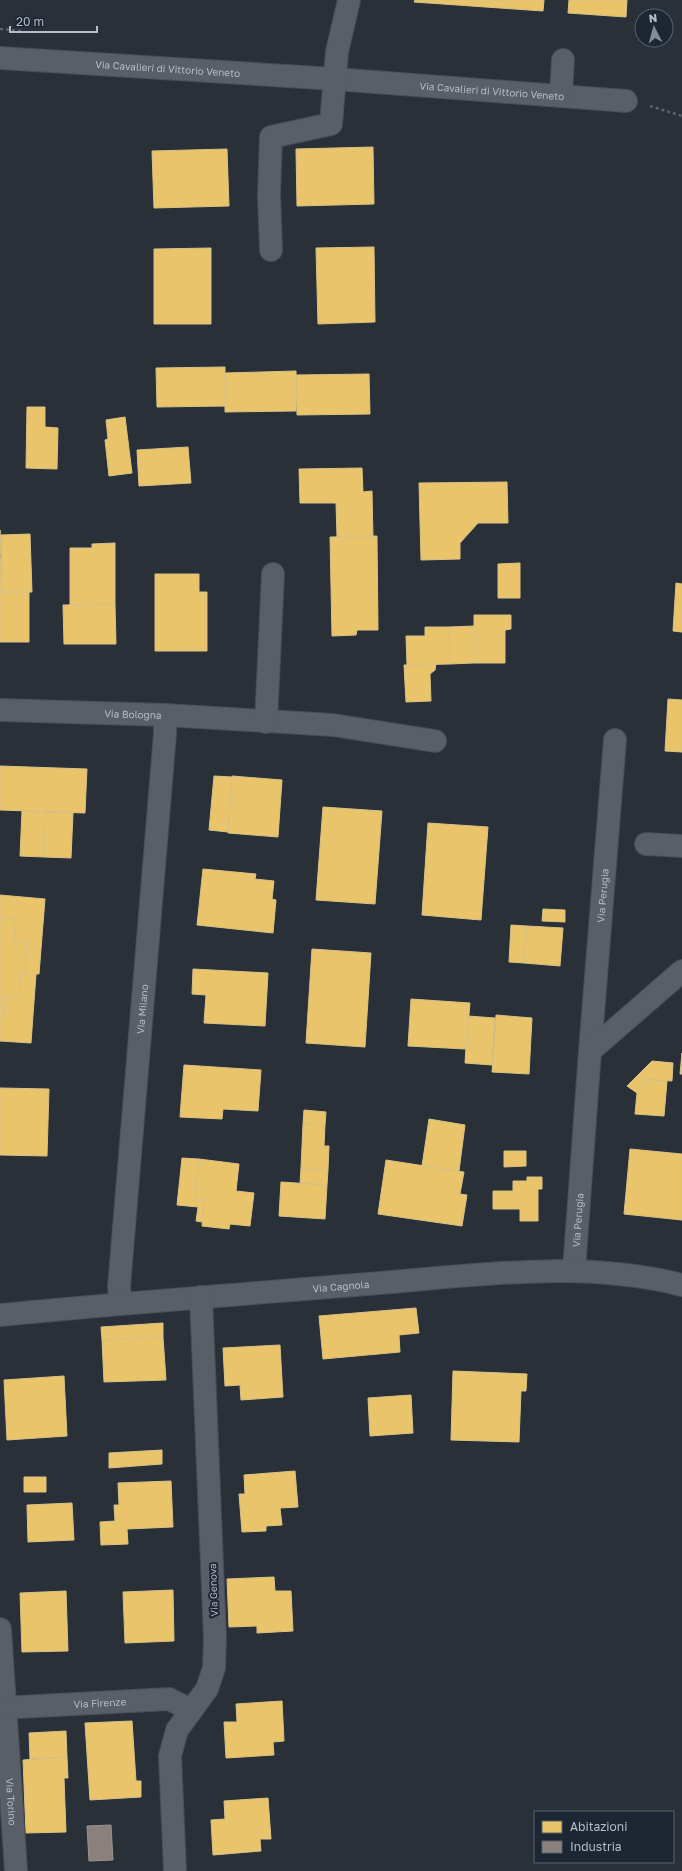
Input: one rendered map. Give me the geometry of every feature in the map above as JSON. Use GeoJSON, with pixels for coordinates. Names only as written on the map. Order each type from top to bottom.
{"type":"FeatureCollection","features":[{"type":"Feature","properties":{"kind":"street"},"geometry":{"type":"LineString","coordinates":[[271,250],[271,137],[332,124],[337,52],[349,0]]}},
{"type":"Feature","properties":{"kind":"street","name":"Via Cavalieri di Vittorio Veneto"},"geometry":{"type":"LineString","coordinates":[[0,58],[335,79],[626,102]]}},
{"type":"Feature","properties":{"kind":"street"},"geometry":{"type":"LineString","coordinates":[[560,96],[563,60]]}},
{"type":"Feature","properties":{"kind":"street"},"geometry":{"type":"LineString","coordinates":[[266,722],[273,574]]}},
{"type":"Feature","properties":{"kind":"street","name":"Via Bologna"},"geometry":{"type":"LineString","coordinates":[[0,710],[165,715],[333,725],[435,741]]}},
{"type":"Feature","properties":{"kind":"street","name":"Via Milano"},"geometry":{"type":"LineString","coordinates":[[121,1303],[120,1287],[165,734],[165,715]]}},
{"type":"Feature","properties":{"kind":"street","name":"Via Perugia"},"geometry":{"type":"LineString","coordinates":[[574,1270],[615,740]]}},
{"type":"Feature","properties":{"kind":"street"},"geometry":{"type":"LineString","coordinates":[[646,844],[682,846]]}},
{"type":"Feature","properties":{"kind":"street"},"geometry":{"type":"LineString","coordinates":[[590,1051],[682,971]]}},
{"type":"Feature","properties":{"kind":"street","name":"Via Cagnola"},"geometry":{"type":"LineString","coordinates":[[0,1315],[121,1303],[475,1276],[574,1270],[657,1278],[682,1285]]}},
{"type":"Feature","properties":{"kind":"street","name":"Via Genova"},"geometry":{"type":"LineString","coordinates":[[175,1871],[170,1756],[177,1730],[207,1689],[214,1668],[215,1638],[201,1297]]}},
{"type":"Feature","properties":{"kind":"street"},"geometry":{"type":"LineString","coordinates":[[0,1630],[3,1708]]}},
{"type":"Feature","properties":{"kind":"street","name":"Via Firenze"},"geometry":{"type":"LineString","coordinates":[[3,1708],[169,1699],[191,1710]]}},
{"type":"Feature","properties":{"kind":"street","name":"Via Torino"},"geometry":{"type":"LineString","coordinates":[[3,1708],[16,1871]]}},
{"type":"Feature","properties":{"kind":"path"},"geometry":{"type":"LineString","coordinates":[[626,102],[657,108],[682,116]]}},
{"type":"Feature","properties":{"kind":"building: Abitazioni"},"geometry":{"type":"Polygon","coordinates":[[[415,0],[544,0],[543,11],[414,2],[415,0]]]}},
{"type":"Feature","properties":{"kind":"building: Abitazioni"},"geometry":{"type":"Polygon","coordinates":[[[569,0],[627,0],[626,17],[568,13],[569,0]]]}},
{"type":"Feature","properties":{"kind":"building: Abitazioni"},"geometry":{"type":"Polygon","coordinates":[[[373,147],[374,204],[297,206],[296,149],[373,147]]]}},
{"type":"Feature","properties":{"kind":"building: Abitazioni"},"geometry":{"type":"Polygon","coordinates":[[[227,149],[229,206],[154,208],[152,151],[227,149]]]}},
{"type":"Feature","properties":{"kind":"building: Abitazioni"},"geometry":{"type":"Polygon","coordinates":[[[374,247],[375,322],[318,324],[316,248],[374,247]]]}},
{"type":"Feature","properties":{"kind":"building: Abitazioni"},"geometry":{"type":"Polygon","coordinates":[[[211,248],[211,324],[154,324],[154,249],[211,248]]]}},
{"type":"Feature","properties":{"kind":"building: Abitazioni"},"geometry":{"type":"Polygon","coordinates":[[[225,367],[225,406],[157,407],[156,368],[225,367]]]}},
{"type":"Feature","properties":{"kind":"building: Abitazioni"},"geometry":{"type":"Polygon","coordinates":[[[296,371],[296,411],[225,412],[225,373],[296,371]]]}},
{"type":"Feature","properties":{"kind":"building: Abitazioni"},"geometry":{"type":"Polygon","coordinates":[[[369,374],[370,414],[297,415],[296,375],[369,374]]]}},
{"type":"Feature","properties":{"kind":"building: Abitazioni"},"geometry":{"type":"Polygon","coordinates":[[[27,407],[45,407],[45,427],[58,428],[57,469],[26,468],[27,407]]]}},
{"type":"Feature","properties":{"kind":"building: Abitazioni"},"geometry":{"type":"Polygon","coordinates":[[[125,417],[132,473],[109,476],[105,440],[108,439],[106,420],[125,417]]]}},
{"type":"Feature","properties":{"kind":"building: Abitazioni"},"geometry":{"type":"Polygon","coordinates":[[[188,447],[191,483],[139,486],[137,450],[188,447]]]}},
{"type":"Feature","properties":{"kind":"building: Abitazioni"},"geometry":{"type":"Polygon","coordinates":[[[362,468],[363,492],[372,491],[373,537],[337,537],[336,503],[300,503],[299,469],[362,468]]]}},
{"type":"Feature","properties":{"kind":"building: Abitazioni"},"geometry":{"type":"Polygon","coordinates":[[[507,482],[508,523],[478,523],[460,543],[460,559],[421,560],[419,483],[507,482]]]}},
{"type":"Feature","properties":{"kind":"building: Abitazioni"},"geometry":{"type":"Polygon","coordinates":[[[0,530],[1,553],[0,553],[0,530]]]}},
{"type":"Feature","properties":{"kind":"building: Abitazioni"},"geometry":{"type":"Polygon","coordinates":[[[30,534],[32,592],[2,592],[1,535],[30,534]]]}},
{"type":"Feature","properties":{"kind":"building: Abitazioni"},"geometry":{"type":"Polygon","coordinates":[[[377,536],[378,630],[357,630],[356,635],[332,636],[330,537],[377,536]]]}},
{"type":"Feature","properties":{"kind":"building: Abitazioni"},"geometry":{"type":"Polygon","coordinates":[[[115,543],[115,604],[70,605],[70,548],[92,548],[92,544],[115,543]]]}},
{"type":"Feature","properties":{"kind":"building: Abitazioni"},"geometry":{"type":"Polygon","coordinates":[[[0,553],[2,592],[29,592],[29,642],[0,642],[0,553]]]}},
{"type":"Feature","properties":{"kind":"building: Abitazioni"},"geometry":{"type":"Polygon","coordinates":[[[520,563],[520,598],[498,598],[498,564],[520,563]]]}},
{"type":"Feature","properties":{"kind":"building: Abitazioni"},"geometry":{"type":"Polygon","coordinates":[[[155,574],[199,574],[199,592],[207,592],[207,651],[155,651],[155,574]]]}},
{"type":"Feature","properties":{"kind":"building: Abitazioni"},"geometry":{"type":"Polygon","coordinates":[[[676,583],[682,584],[682,632],[673,631],[676,583]]]}},
{"type":"Feature","properties":{"kind":"building: Abitazioni"},"geometry":{"type":"Polygon","coordinates":[[[115,604],[116,644],[64,644],[63,605],[115,604]]]}},
{"type":"Feature","properties":{"kind":"building: Abitazioni"},"geometry":{"type":"Polygon","coordinates":[[[474,615],[511,615],[511,629],[505,630],[505,663],[474,663],[474,615]]]}},
{"type":"Feature","properties":{"kind":"building: Abitazioni"},"geometry":{"type":"Polygon","coordinates":[[[474,626],[474,663],[450,664],[449,627],[474,626]]]}},
{"type":"Feature","properties":{"kind":"building: Abitazioni"},"geometry":{"type":"Polygon","coordinates":[[[425,627],[449,627],[450,664],[407,665],[406,636],[425,636],[425,627]]]}},
{"type":"Feature","properties":{"kind":"building: Abitazioni"},"geometry":{"type":"Polygon","coordinates":[[[436,664],[435,670],[430,674],[431,701],[406,702],[404,665],[436,664]]]}},
{"type":"Feature","properties":{"kind":"building: Abitazioni"},"geometry":{"type":"Polygon","coordinates":[[[668,699],[682,700],[682,752],[665,751],[668,699]]]}},
{"type":"Feature","properties":{"kind":"building: Abitazioni"},"geometry":{"type":"Polygon","coordinates":[[[0,766],[87,769],[85,813],[0,810],[0,766]]]}},
{"type":"Feature","properties":{"kind":"building: Abitazioni"},"geometry":{"type":"Polygon","coordinates":[[[214,776],[232,777],[228,832],[209,830],[214,776]]]}},
{"type":"Feature","properties":{"kind":"building: Abitazioni"},"geometry":{"type":"Polygon","coordinates":[[[232,776],[282,780],[278,837],[228,833],[232,776]]]}},
{"type":"Feature","properties":{"kind":"building: Abitazioni"},"geometry":{"type":"Polygon","coordinates":[[[323,807],[382,811],[375,904],[316,900],[323,807]]]}},
{"type":"Feature","properties":{"kind":"building: Abitazioni"},"geometry":{"type":"Polygon","coordinates":[[[22,811],[46,812],[44,857],[20,856],[22,811]]]}},
{"type":"Feature","properties":{"kind":"building: Abitazioni"},"geometry":{"type":"Polygon","coordinates":[[[46,812],[73,813],[71,858],[44,857],[46,812]]]}},
{"type":"Feature","properties":{"kind":"building: Abitazioni"},"geometry":{"type":"Polygon","coordinates":[[[428,823],[488,827],[481,920],[422,915],[428,823]]]}},
{"type":"Feature","properties":{"kind":"building: Abitazioni"},"geometry":{"type":"Polygon","coordinates":[[[203,869],[256,874],[255,879],[274,881],[272,899],[276,900],[273,933],[197,925],[203,869]]]}},
{"type":"Feature","properties":{"kind":"building: Abitazioni"},"geometry":{"type":"Polygon","coordinates":[[[0,895],[45,899],[39,974],[36,974],[31,1043],[0,1041],[0,1016],[4,1016],[5,996],[19,997],[21,973],[25,974],[27,942],[14,942],[16,919],[0,918],[0,895]]]}},
{"type":"Feature","properties":{"kind":"building: Abitazioni"},"geometry":{"type":"Polygon","coordinates":[[[543,909],[565,910],[565,922],[542,921],[543,909]]]}},
{"type":"Feature","properties":{"kind":"building: Abitazioni"},"geometry":{"type":"Polygon","coordinates":[[[0,918],[16,919],[14,942],[27,942],[25,974],[21,973],[19,997],[5,996],[4,1016],[0,1016],[0,918]]]}},
{"type":"Feature","properties":{"kind":"building: Abitazioni"},"geometry":{"type":"Polygon","coordinates":[[[511,925],[527,926],[524,963],[509,962],[511,925]]]}},
{"type":"Feature","properties":{"kind":"building: Abitazioni"},"geometry":{"type":"Polygon","coordinates":[[[527,926],[563,928],[560,966],[524,963],[527,926]]]}},
{"type":"Feature","properties":{"kind":"building: Abitazioni"},"geometry":{"type":"Polygon","coordinates":[[[312,949],[371,953],[365,1047],[306,1043],[312,949]]]}},
{"type":"Feature","properties":{"kind":"building: Abitazioni"},"geometry":{"type":"Polygon","coordinates":[[[193,969],[268,973],[265,1026],[204,1023],[206,995],[192,994],[193,969]]]}},
{"type":"Feature","properties":{"kind":"building: Abitazioni"},"geometry":{"type":"Polygon","coordinates":[[[411,999],[470,1003],[466,1049],[408,1046],[411,999]]]}},
{"type":"Feature","properties":{"kind":"building: Abitazioni"},"geometry":{"type":"Polygon","coordinates":[[[496,1015],[532,1018],[529,1074],[492,1072],[496,1015]]]}},
{"type":"Feature","properties":{"kind":"building: Abitazioni"},"geometry":{"type":"Polygon","coordinates":[[[468,1016],[495,1018],[492,1065],[465,1063],[468,1016]]]}},
{"type":"Feature","properties":{"kind":"building: Abitazioni"},"geometry":{"type":"Polygon","coordinates":[[[682,1053],[682,1074],[680,1074],[682,1053]]]}},
{"type":"Feature","properties":{"kind":"building: Abitazioni"},"geometry":{"type":"Polygon","coordinates":[[[652,1061],[673,1063],[672,1081],[645,1079],[637,1093],[627,1086],[652,1061]]]}},
{"type":"Feature","properties":{"kind":"building: Abitazioni"},"geometry":{"type":"Polygon","coordinates":[[[184,1065],[261,1070],[258,1111],[223,1109],[222,1119],[180,1117],[184,1065]]]}},
{"type":"Feature","properties":{"kind":"building: Abitazioni"},"geometry":{"type":"Polygon","coordinates":[[[645,1079],[667,1081],[664,1116],[635,1114],[637,1093],[645,1079]]]}},
{"type":"Feature","properties":{"kind":"building: Abitazioni"},"geometry":{"type":"Polygon","coordinates":[[[0,1088],[49,1089],[47,1156],[0,1155],[0,1088]]]}},
{"type":"Feature","properties":{"kind":"building: Abitazioni"},"geometry":{"type":"Polygon","coordinates":[[[304,1110],[326,1112],[325,1125],[303,1124],[304,1110]]]}},
{"type":"Feature","properties":{"kind":"building: Abitazioni"},"geometry":{"type":"Polygon","coordinates":[[[429,1119],[465,1125],[459,1171],[422,1166],[429,1119]]]}},
{"type":"Feature","properties":{"kind":"building: Abitazioni"},"geometry":{"type":"Polygon","coordinates":[[[303,1124],[325,1125],[324,1146],[329,1146],[328,1170],[301,1168],[303,1124]]]}},
{"type":"Feature","properties":{"kind":"building: Abitazioni"},"geometry":{"type":"Polygon","coordinates":[[[630,1149],[682,1154],[682,1220],[624,1214],[630,1149]]]}},
{"type":"Feature","properties":{"kind":"building: Abitazioni"},"geometry":{"type":"Polygon","coordinates":[[[504,1151],[526,1151],[526,1166],[504,1167],[504,1151]]]}},
{"type":"Feature","properties":{"kind":"building: Abitazioni"},"geometry":{"type":"Polygon","coordinates":[[[182,1158],[199,1159],[195,1200],[204,1200],[202,1222],[196,1221],[198,1207],[177,1205],[182,1158]]]}},
{"type":"Feature","properties":{"kind":"building: Abitazioni"},"geometry":{"type":"Polygon","coordinates":[[[199,1159],[239,1164],[236,1191],[254,1193],[250,1226],[230,1224],[229,1229],[202,1226],[204,1200],[195,1200],[199,1159]]]}},
{"type":"Feature","properties":{"kind":"building: Abitazioni"},"geometry":{"type":"Polygon","coordinates":[[[386,1160],[464,1172],[460,1194],[467,1195],[462,1226],[378,1214],[386,1160]]]}},
{"type":"Feature","properties":{"kind":"building: Abitazioni"},"geometry":{"type":"Polygon","coordinates":[[[301,1168],[328,1170],[327,1185],[300,1183],[301,1168]]]}},
{"type":"Feature","properties":{"kind":"building: Abitazioni"},"geometry":{"type":"Polygon","coordinates":[[[527,1177],[542,1177],[542,1189],[538,1189],[538,1221],[520,1221],[520,1209],[493,1209],[493,1191],[513,1191],[513,1181],[527,1181],[527,1177]]]}},
{"type":"Feature","properties":{"kind":"building: Abitazioni"},"geometry":{"type":"Polygon","coordinates":[[[281,1182],[327,1185],[325,1219],[279,1216],[281,1182]]]}},
{"type":"Feature","properties":{"kind":"building: Abitazioni"},"geometry":{"type":"Polygon","coordinates":[[[416,1308],[419,1333],[399,1335],[400,1352],[323,1359],[319,1316],[416,1308]]]}},
{"type":"Feature","properties":{"kind":"building: Abitazioni"},"geometry":{"type":"Polygon","coordinates":[[[163,1323],[163,1337],[102,1340],[101,1327],[163,1323]]]}},
{"type":"Feature","properties":{"kind":"building: Abitazioni"},"geometry":{"type":"Polygon","coordinates":[[[163,1337],[166,1380],[104,1382],[102,1340],[163,1337]]]}},
{"type":"Feature","properties":{"kind":"building: Abitazioni"},"geometry":{"type":"Polygon","coordinates":[[[280,1345],[283,1397],[241,1400],[240,1385],[225,1386],[223,1348],[280,1345]]]}},
{"type":"Feature","properties":{"kind":"building: Abitazioni"},"geometry":{"type":"Polygon","coordinates":[[[453,1371],[527,1374],[526,1391],[521,1391],[519,1442],[451,1440],[453,1371]]]}},
{"type":"Feature","properties":{"kind":"building: Abitazioni"},"geometry":{"type":"Polygon","coordinates":[[[64,1376],[67,1436],[7,1440],[4,1380],[64,1376]]]}},
{"type":"Feature","properties":{"kind":"building: Abitazioni"},"geometry":{"type":"Polygon","coordinates":[[[411,1395],[413,1433],[370,1436],[368,1398],[411,1395]]]}},
{"type":"Feature","properties":{"kind":"building: Abitazioni"},"geometry":{"type":"Polygon","coordinates":[[[162,1450],[162,1464],[109,1468],[109,1453],[162,1450]]]}},
{"type":"Feature","properties":{"kind":"building: Abitazioni"},"geometry":{"type":"Polygon","coordinates":[[[295,1471],[298,1507],[280,1508],[282,1525],[266,1526],[266,1531],[242,1532],[239,1494],[245,1494],[244,1475],[295,1471]]]}},
{"type":"Feature","properties":{"kind":"building: Abitazioni"},"geometry":{"type":"Polygon","coordinates":[[[24,1477],[46,1477],[46,1492],[24,1492],[24,1477]]]}},
{"type":"Feature","properties":{"kind":"building: Abitazioni"},"geometry":{"type":"Polygon","coordinates":[[[171,1481],[173,1527],[127,1529],[128,1544],[101,1545],[100,1522],[115,1521],[114,1505],[119,1505],[118,1483],[171,1481]]]}},
{"type":"Feature","properties":{"kind":"building: Abitazioni"},"geometry":{"type":"Polygon","coordinates":[[[72,1503],[74,1540],[28,1542],[27,1505],[72,1503]]]}},
{"type":"Feature","properties":{"kind":"building: Abitazioni"},"geometry":{"type":"Polygon","coordinates":[[[274,1577],[275,1591],[291,1591],[293,1631],[257,1633],[257,1626],[229,1627],[227,1579],[274,1577]]]}},
{"type":"Feature","properties":{"kind":"building: Abitazioni"},"geometry":{"type":"Polygon","coordinates":[[[173,1590],[174,1641],[125,1643],[123,1592],[173,1590]]]}},
{"type":"Feature","properties":{"kind":"building: Abitazioni"},"geometry":{"type":"Polygon","coordinates":[[[66,1591],[68,1651],[22,1652],[20,1593],[66,1591]]]}},
{"type":"Feature","properties":{"kind":"building: Abitazioni"},"geometry":{"type":"Polygon","coordinates":[[[282,1701],[284,1741],[273,1742],[274,1755],[226,1758],[224,1722],[237,1722],[236,1704],[282,1701]]]}},
{"type":"Feature","properties":{"kind":"building: Abitazioni"},"geometry":{"type":"Polygon","coordinates":[[[132,1721],[136,1781],[141,1781],[141,1797],[90,1800],[85,1723],[132,1721]]]}},
{"type":"Feature","properties":{"kind":"building: Abitazioni"},"geometry":{"type":"Polygon","coordinates":[[[66,1731],[67,1757],[30,1759],[29,1733],[66,1731]]]}},
{"type":"Feature","properties":{"kind":"building: Abitazioni"},"geometry":{"type":"Polygon","coordinates":[[[67,1757],[68,1778],[64,1778],[66,1832],[26,1833],[23,1760],[67,1757]]]}},
{"type":"Feature","properties":{"kind":"building: Abitazioni"},"geometry":{"type":"Polygon","coordinates":[[[268,1798],[271,1839],[260,1839],[261,1851],[213,1855],[211,1820],[225,1819],[224,1801],[268,1798]]]}},
{"type":"Feature","properties":{"kind":"building: Industria"},"geometry":{"type":"Polygon","coordinates":[[[111,1825],[113,1860],[89,1861],[87,1826],[111,1825]]]}}]}
